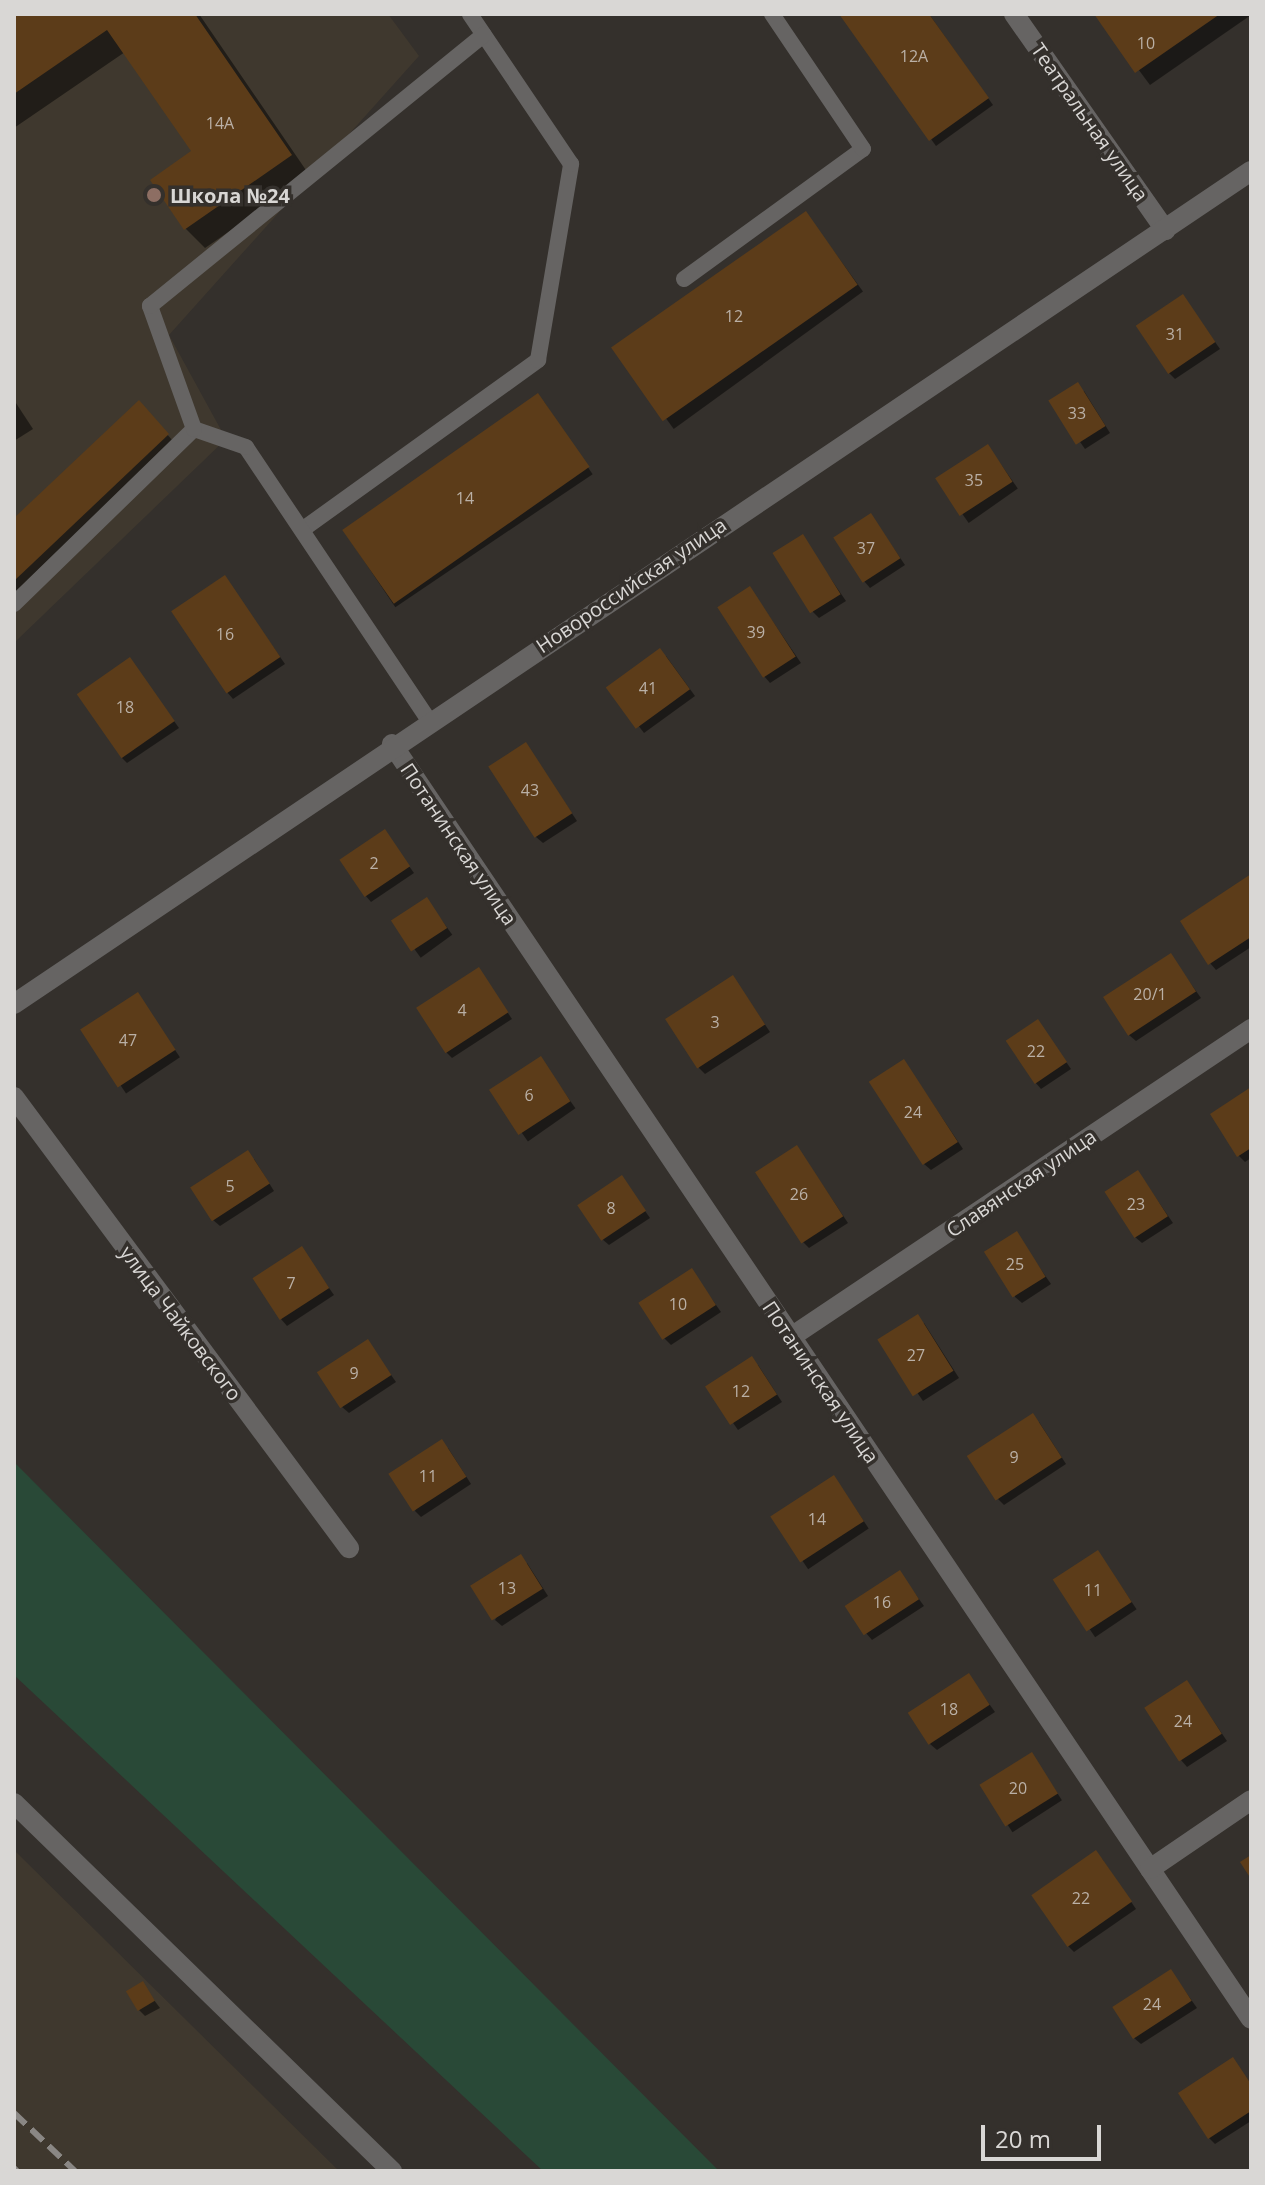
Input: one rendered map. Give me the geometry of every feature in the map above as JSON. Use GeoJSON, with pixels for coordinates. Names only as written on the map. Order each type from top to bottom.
{"type":"FeatureCollection","features":[{"type":"Feature","properties":{"kind":"street","name":"Театральная улица"},"geometry":{"type":"LineString","coordinates":[[1014,14],[1165,230]]}},
{"type":"Feature","properties":{"kind":"street","name":"Новороссийская улица"},"geometry":{"type":"LineString","coordinates":[[14,1004],[428,719],[1251,171]]}},
{"type":"Feature","properties":{"kind":"street","name":"Потанинская улица"},"geometry":{"type":"LineString","coordinates":[[392,744],[1251,2019]]}},
{"type":"Feature","properties":{"kind":"street","name":"Славянская улица"},"geometry":{"type":"LineString","coordinates":[[791,1337],[1251,1029]]}},
{"type":"Feature","properties":{"kind":"street","name":"улица Чайковского"},"geometry":{"type":"LineString","coordinates":[[14,1097],[349,1548]]}},
{"type":"Feature","properties":{"kind":"street"},"geometry":{"type":"LineString","coordinates":[[1150,1869],[1251,1800]]}},
{"type":"Feature","properties":{"kind":"street"},"geometry":{"type":"LineString","coordinates":[[14,1803],[392,2171]]}},
{"type":"Feature","properties":{"kind":"lane"},"geometry":{"type":"LineString","coordinates":[[306,527],[538,360],[571,164],[470,14]]}},
{"type":"Feature","properties":{"kind":"lane"},"geometry":{"type":"LineString","coordinates":[[684,279],[863,149],[772,14]]}},
{"type":"Feature","properties":{"kind":"lane"},"geometry":{"type":"LineString","coordinates":[[194,429],[150,306],[484,35]]}},
{"type":"Feature","properties":{"kind":"lane"},"geometry":{"type":"LineString","coordinates":[[194,429],[246,447],[306,527],[428,719]]}},
{"type":"Feature","properties":{"kind":"lane"},"geometry":{"type":"LineString","coordinates":[[14,604],[194,429]]}},
{"type":"Feature","properties":{"kind":"shaded area","name":"Школа №24"},"geometry":{"type":"Polygon","coordinates":[[[14,14],[388,14],[419,56],[169,335],[226,439],[14,643],[14,14]]]}},
{"type":"Feature","properties":{"kind":"shaded area"},"geometry":{"type":"Polygon","coordinates":[[[14,1850],[181,2015],[339,2171],[14,2171],[14,1850]]]}},
{"type":"Feature","properties":{"kind":"green space"},"geometry":{"type":"Polygon","coordinates":[[[14,1462],[719,2171],[543,2171],[14,1675],[14,1462]]]}},
{"type":"Feature","properties":{"kind":"building"},"geometry":{"type":"Polygon","coordinates":[[[14,14],[195,14],[292,155],[184,230],[150,180],[191,151],[107,30],[14,94],[14,14]]]}},
{"type":"Feature","properties":{"kind":"building"},"geometry":{"type":"Polygon","coordinates":[[[839,14],[929,14],[989,98],[929,141],[839,14]]]}},
{"type":"Feature","properties":{"kind":"building"},"geometry":{"type":"Polygon","coordinates":[[[1094,14],[1220,14],[1135,73],[1094,14]]]}},
{"type":"Feature","properties":{"kind":"building"},"geometry":{"type":"Polygon","coordinates":[[[806,211],[858,285],[663,421],[611,348],[806,211]]]}},
{"type":"Feature","properties":{"kind":"building"},"geometry":{"type":"Polygon","coordinates":[[[1183,294],[1215,342],[1168,374],[1136,326],[1183,294]]]}},
{"type":"Feature","properties":{"kind":"building"},"geometry":{"type":"Polygon","coordinates":[[[1078,382],[1106,426],[1076,445],[1048,401],[1078,382]]]}},
{"type":"Feature","properties":{"kind":"building"},"geometry":{"type":"Polygon","coordinates":[[[538,393],[590,467],[394,604],[342,530],[538,393]]]}},
{"type":"Feature","properties":{"kind":"building"},"geometry":{"type":"Polygon","coordinates":[[[139,400],[169,434],[14,581],[14,518],[139,400]]]}},
{"type":"Feature","properties":{"kind":"building"},"geometry":{"type":"Polygon","coordinates":[[[988,444],[1013,482],[960,516],[935,478],[988,444]]]}},
{"type":"Feature","properties":{"kind":"building"},"geometry":{"type":"Polygon","coordinates":[[[871,513],[900,558],[863,583],[833,538],[871,513]]]}},
{"type":"Feature","properties":{"kind":"building"},"geometry":{"type":"Polygon","coordinates":[[[803,534],[841,594],[810,613],[772,553],[803,534]]]}},
{"type":"Feature","properties":{"kind":"building"},"geometry":{"type":"Polygon","coordinates":[[[225,575],[280,657],[226,693],[171,611],[225,575]]]}},
{"type":"Feature","properties":{"kind":"building"},"geometry":{"type":"Polygon","coordinates":[[[750,586],[796,656],[763,678],[717,607],[750,586]]]}},
{"type":"Feature","properties":{"kind":"building"},"geometry":{"type":"Polygon","coordinates":[[[660,648],[690,689],[636,729],[606,687],[660,648]]]}},
{"type":"Feature","properties":{"kind":"building"},"geometry":{"type":"Polygon","coordinates":[[[130,657],[175,721],[121,758],[77,694],[130,657]]]}},
{"type":"Feature","properties":{"kind":"building"},"geometry":{"type":"Polygon","coordinates":[[[526,742],[572,813],[535,838],[488,767],[526,742]]]}},
{"type":"Feature","properties":{"kind":"building"},"geometry":{"type":"Polygon","coordinates":[[[385,829],[410,866],[365,897],[339,860],[385,829]]]}},
{"type":"Feature","properties":{"kind":"building"},"geometry":{"type":"Polygon","coordinates":[[[1251,874],[1251,937],[1208,965],[1180,921],[1251,874]]]}},
{"type":"Feature","properties":{"kind":"building"},"geometry":{"type":"Polygon","coordinates":[[[427,897],[447,928],[411,951],[391,920],[427,897]]]}},
{"type":"Feature","properties":{"kind":"building"},"geometry":{"type":"Polygon","coordinates":[[[1171,953],[1196,992],[1128,1036],[1103,997],[1171,953]]]}},
{"type":"Feature","properties":{"kind":"building"},"geometry":{"type":"Polygon","coordinates":[[[479,967],[508,1012],[446,1053],[416,1008],[479,967]]]}},
{"type":"Feature","properties":{"kind":"building"},"geometry":{"type":"Polygon","coordinates":[[[733,975],[765,1024],[697,1069],[665,1019],[733,975]]]}},
{"type":"Feature","properties":{"kind":"building"},"geometry":{"type":"Polygon","coordinates":[[[138,992],[176,1050],[118,1087],[80,1030],[138,992]]]}},
{"type":"Feature","properties":{"kind":"building"},"geometry":{"type":"Polygon","coordinates":[[[1038,1019],[1067,1062],[1035,1084],[1006,1041],[1038,1019]]]}},
{"type":"Feature","properties":{"kind":"building"},"geometry":{"type":"Polygon","coordinates":[[[541,1056],[570,1101],[518,1135],[489,1090],[541,1056]]]}},
{"type":"Feature","properties":{"kind":"building"},"geometry":{"type":"Polygon","coordinates":[[[904,1059],[958,1142],[923,1165],[869,1082],[904,1059]]]}},
{"type":"Feature","properties":{"kind":"building"},"geometry":{"type":"Polygon","coordinates":[[[1251,1087],[1251,1148],[1237,1157],[1210,1114],[1251,1087]]]}},
{"type":"Feature","properties":{"kind":"building"},"geometry":{"type":"Polygon","coordinates":[[[797,1145],[843,1216],[801,1244],[755,1172],[797,1145]]]}},
{"type":"Feature","properties":{"kind":"building"},"geometry":{"type":"Polygon","coordinates":[[[248,1150],[270,1184],[212,1221],[190,1188],[248,1150]]]}},
{"type":"Feature","properties":{"kind":"building"},"geometry":{"type":"Polygon","coordinates":[[[1138,1170],[1168,1216],[1134,1238],[1104,1192],[1138,1170]]]}},
{"type":"Feature","properties":{"kind":"building"},"geometry":{"type":"Polygon","coordinates":[[[622,1175],[646,1211],[601,1241],[577,1205],[622,1175]]]}},
{"type":"Feature","properties":{"kind":"building"},"geometry":{"type":"Polygon","coordinates":[[[1017,1231],[1046,1277],[1013,1297],[984,1252],[1017,1231]]]}},
{"type":"Feature","properties":{"kind":"building"},"geometry":{"type":"Polygon","coordinates":[[[302,1246],[329,1288],[280,1320],[253,1278],[302,1246]]]}},
{"type":"Feature","properties":{"kind":"building"},"geometry":{"type":"Polygon","coordinates":[[[692,1268],[716,1305],[662,1340],[638,1303],[692,1268]]]}},
{"type":"Feature","properties":{"kind":"building"},"geometry":{"type":"Polygon","coordinates":[[[918,1314],[954,1371],[913,1396],[877,1339],[918,1314]]]}},
{"type":"Feature","properties":{"kind":"building"},"geometry":{"type":"Polygon","coordinates":[[[368,1339],[391,1375],[340,1408],[317,1372],[368,1339]]]}},
{"type":"Feature","properties":{"kind":"building"},"geometry":{"type":"Polygon","coordinates":[[[752,1356],[777,1395],[730,1425],[705,1386],[752,1356]]]}},
{"type":"Feature","properties":{"kind":"building"},"geometry":{"type":"Polygon","coordinates":[[[1033,1413],[1062,1457],[996,1500],[967,1456],[1033,1413]]]}},
{"type":"Feature","properties":{"kind":"building"},"geometry":{"type":"Polygon","coordinates":[[[442,1439],[467,1477],[413,1512],[388,1474],[442,1439]]]}},
{"type":"Feature","properties":{"kind":"building"},"geometry":{"type":"Polygon","coordinates":[[[834,1475],[864,1521],[800,1563],[770,1516],[834,1475]]]}},
{"type":"Feature","properties":{"kind":"building"},"geometry":{"type":"Polygon","coordinates":[[[1098,1550],[1132,1602],[1086,1631],[1053,1579],[1098,1550]]]}},
{"type":"Feature","properties":{"kind":"building"},"geometry":{"type":"Polygon","coordinates":[[[521,1554],[543,1589],[492,1621],[470,1586],[521,1554]]]}},
{"type":"Feature","properties":{"kind":"building"},"geometry":{"type":"Polygon","coordinates":[[[900,1570],[919,1599],[864,1635],[845,1606],[900,1570]]]}},
{"type":"Feature","properties":{"kind":"building"},"geometry":{"type":"Polygon","coordinates":[[[969,1673],[990,1705],[928,1745],[908,1713],[969,1673]]]}},
{"type":"Feature","properties":{"kind":"building"},"geometry":{"type":"Polygon","coordinates":[[[1187,1680],[1222,1734],[1179,1761],[1144,1708],[1187,1680]]]}},
{"type":"Feature","properties":{"kind":"building"},"geometry":{"type":"Polygon","coordinates":[[[1032,1752],[1058,1794],[1005,1826],[979,1785],[1032,1752]]]}},
{"type":"Feature","properties":{"kind":"building"},"geometry":{"type":"Polygon","coordinates":[[[1096,1850],[1132,1902],[1067,1947],[1031,1895],[1096,1850]]]}},
{"type":"Feature","properties":{"kind":"building"},"geometry":{"type":"Polygon","coordinates":[[[1251,1855],[1251,1879],[1240,1862],[1251,1855]]]}},
{"type":"Feature","properties":{"kind":"building"},"geometry":{"type":"Polygon","coordinates":[[[1171,1969],[1192,2001],[1133,2039],[1112,2007],[1171,1969]]]}},
{"type":"Feature","properties":{"kind":"building"},"geometry":{"type":"Polygon","coordinates":[[[143,1981],[155,2001],[138,2011],[126,1991],[143,1981]]]}},
{"type":"Feature","properties":{"kind":"building"},"geometry":{"type":"Polygon","coordinates":[[[1233,2057],[1251,2084],[1251,2111],[1208,2139],[1178,2093],[1233,2057]]]}},
{"type":"Feature","properties":{"kind":"railway"},"geometry":{"type":"LineString","coordinates":[[14,2113],[75,2171]]}},
{"type":"Feature","properties":{"kind":"railway"},"geometry":{"type":"LineString","coordinates":[[14,2168],[17,2171]]}},
{"type":"Feature","properties":{"kind":"place","name":"Школа №24"},"geometry":{"type":"Point","coordinates":[154,195]}}]}
